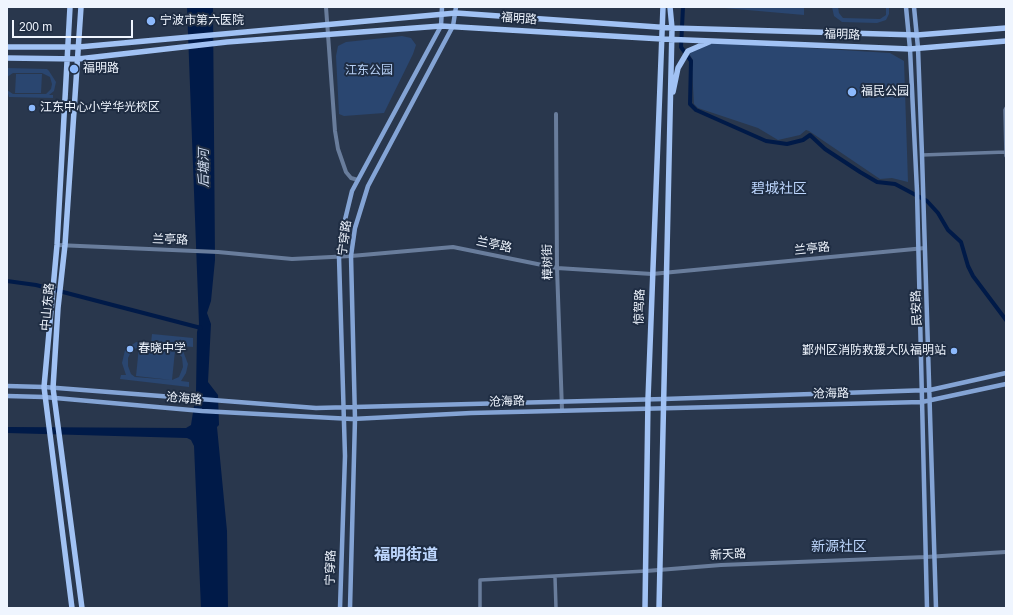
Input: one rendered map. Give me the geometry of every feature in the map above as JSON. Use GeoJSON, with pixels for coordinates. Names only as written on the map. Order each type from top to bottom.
{"type":"FeatureCollection","features":[{"type":"Feature","properties":{"kind":"main road","name":"中山东路"},"geometry":{"type":"LineString","coordinates":[[70,7],[57,245],[44,397],[72,608]]}},
{"type":"Feature","properties":{"kind":"main road","name":"中山东路"},"geometry":{"type":"LineString","coordinates":[[81,7],[65,245],[58,308],[53,388],[82,608]]}},
{"type":"Feature","properties":{"kind":"main road"},"geometry":{"type":"LineString","coordinates":[[441,26],[442,7]]}},
{"type":"Feature","properties":{"kind":"main road","name":"惊驾路"},"geometry":{"type":"LineString","coordinates":[[645,608],[648,400],[663,7]]}},
{"type":"Feature","properties":{"kind":"main road","name":"惊驾路"},"geometry":{"type":"LineString","coordinates":[[659,608],[672,39],[670,7]]}},
{"type":"Feature","properties":{"kind":"main road","name":"民安路"},"geometry":{"type":"LineString","coordinates":[[906,7],[910,49],[917,191],[927,608]]}},
{"type":"Feature","properties":{"kind":"main road","name":"民安路"},"geometry":{"type":"LineString","coordinates":[[914,7],[918,48],[924,209],[936,608]]}},
{"type":"Feature","properties":{"kind":"main road","name":"福明路"},"geometry":{"type":"LineString","coordinates":[[7,47],[67,48],[442,15],[456,10],[672,28],[909,35],[1006,28]]}},
{"type":"Feature","properties":{"kind":"main road","name":"宁穿路"},"geometry":{"type":"LineString","coordinates":[[350,608],[355,419],[351,256],[355,228],[368,186],[453,26],[456,10]]}},
{"type":"Feature","properties":{"kind":"main road","name":"福明路"},"geometry":{"type":"LineString","coordinates":[[7,58],[66,59],[328,33],[441,26],[662,39],[910,49],[1006,41]]}},
{"type":"Feature","properties":{"kind":"main road","name":"宁穿路"},"geometry":{"type":"LineString","coordinates":[[340,608],[345,418],[339,257],[352,191],[441,26]]}},
{"type":"Feature","properties":{"kind":"main road"},"geometry":{"type":"LineString","coordinates":[[670,104],[678,68],[688,52],[711,41]]}},
{"type":"Feature","properties":{"kind":"main road","name":"沧海路"},"geometry":{"type":"LineString","coordinates":[[7,386],[44,387],[178,399],[316,408],[648,400],[930,390],[1006,374]]}},
{"type":"Feature","properties":{"kind":"main road","name":"沧海路"},"geometry":{"type":"LineString","coordinates":[[7,396],[44,397],[226,412],[355,419],[562,410],[922,402],[1006,384]]}},
{"type":"Feature","properties":{"kind":"street"},"geometry":{"type":"LineString","coordinates":[[326,7],[335,131],[338,148],[346,172],[351,178],[358,180]]}},
{"type":"Feature","properties":{"kind":"street"},"geometry":{"type":"LineString","coordinates":[[1006,108],[1004,110],[1006,156]]}},
{"type":"Feature","properties":{"kind":"street","name":"樟树街"},"geometry":{"type":"LineString","coordinates":[[556,114],[557,268],[562,410]]}},
{"type":"Feature","properties":{"kind":"street"},"geometry":{"type":"LineString","coordinates":[[922,155],[1006,152]]}},
{"type":"Feature","properties":{"kind":"street","name":"兰亭路"},"geometry":{"type":"LineString","coordinates":[[57,245],[212,251],[292,259],[339,257],[453,246],[557,268],[652,274],[666,274],[925,248]]}},
{"type":"Feature","properties":{"kind":"street","name":"新天路"},"geometry":{"type":"LineString","coordinates":[[480,608],[480,580],[555,577],[721,565],[926,557],[1006,552]]}},
{"type":"Feature","properties":{"kind":"street"},"geometry":{"type":"LineString","coordinates":[[555,577],[556,608]]}},
{"type":"Feature","properties":{"kind":"green space"},"geometry":{"type":"Polygon","coordinates":[[[713,7],[798,7],[804,8],[804,15],[713,7]]]}},
{"type":"Feature","properties":{"kind":"green space"},"geometry":{"type":"Polygon","coordinates":[[[832,7],[838,7],[839,13],[843,18],[880,19],[886,15],[886,7],[889,7],[889,14],[886,20],[877,23],[842,22],[834,16],[832,7]]]}},
{"type":"Feature","properties":{"kind":"green space","name":"江东公园"},"geometry":{"type":"Polygon","coordinates":[[[402,36],[411,38],[416,45],[384,113],[344,116],[339,114],[336,56],[338,46],[346,42],[402,36]]]}},
{"type":"Feature","properties":{"kind":"green space","name":"福民公园"},"geometry":{"type":"Polygon","coordinates":[[[711,42],[890,53],[904,61],[908,182],[892,178],[880,179],[809,131],[806,130],[800,135],[778,140],[758,128],[698,108],[694,104],[692,69],[693,60],[688,52],[711,42]]]}},
{"type":"Feature","properties":{"kind":"green space"},"geometry":{"type":"Polygon","coordinates":[[[7,68],[47,69],[56,82],[54,91],[49,95],[53,95],[53,98],[9,97],[7,90],[13,94],[46,94],[51,89],[52,84],[50,77],[42,73],[13,73],[7,77],[7,68]]]}},
{"type":"Feature","properties":{"kind":"green space"},"geometry":{"type":"Polygon","coordinates":[[[16,74],[42,74],[41,93],[15,93],[16,74]]]}},
{"type":"Feature","properties":{"kind":"green space"},"geometry":{"type":"Polygon","coordinates":[[[152,334],[193,338],[193,347],[154,343],[177,346],[183,351],[188,364],[186,373],[181,381],[189,382],[189,387],[120,379],[121,375],[126,375],[122,363],[125,350],[136,342],[151,343],[152,334]],[[139,347],[132,350],[128,358],[128,366],[131,374],[135,377],[172,380],[136,376],[139,347]],[[175,351],[172,380],[179,377],[183,367],[182,357],[175,351]]]}},
{"type":"Feature","properties":{"kind":"water","name":"后塘河"},"geometry":{"type":"Polygon","coordinates":[[[187,7],[213,7],[215,260],[211,301],[207,313],[211,324],[208,382],[218,395],[219,425],[217,427],[227,531],[228,608],[201,608],[194,446],[191,440],[187,438],[7,433],[7,427],[186,428],[191,425],[196,393],[197,332],[199,324],[187,7]]]}},
{"type":"Feature","properties":{"kind":"waterway"},"geometry":{"type":"LineString","coordinates":[[683,7],[681,47],[691,61],[690,104],[696,110],[766,141],[787,144],[803,140],[810,135],[825,149],[877,182],[895,184],[927,201],[938,213],[948,230],[961,242],[968,266],[973,276],[1006,320]]}},
{"type":"Feature","properties":{"kind":"waterway"},"geometry":{"type":"LineString","coordinates":[[7,281],[36,285],[201,328]]}},
{"type":"Feature","properties":{"kind":"place","name":"宁波市第六医院"},"geometry":{"type":"Point","coordinates":[151,21]}},
{"type":"Feature","properties":{"kind":"place","name":"福明路"},"geometry":{"type":"Point","coordinates":[74,69]}},
{"type":"Feature","properties":{"kind":"place","name":"福民公园"},"geometry":{"type":"Point","coordinates":[852,92]}},
{"type":"Feature","properties":{"kind":"place","name":"江东中心小学华光校区"},"geometry":{"type":"Point","coordinates":[32,108]}},
{"type":"Feature","properties":{"kind":"place","name":"春晓中学"},"geometry":{"type":"Point","coordinates":[130,349]}},
{"type":"Feature","properties":{"kind":"place","name":"鄞州区消防救援大队福明站"},"geometry":{"type":"Point","coordinates":[954,351]}},
{"type":"Feature","properties":{"kind":"district","name":"碧城社区"},"geometry":{"type":"Point","coordinates":[779,189]}},
{"type":"Feature","properties":{"kind":"district","name":"新源社区"},"geometry":{"type":"Point","coordinates":[839,547]}},
{"type":"Feature","properties":{"kind":"district","name":"福明街道"},"geometry":{"type":"Point","coordinates":[406,556]}}]}
